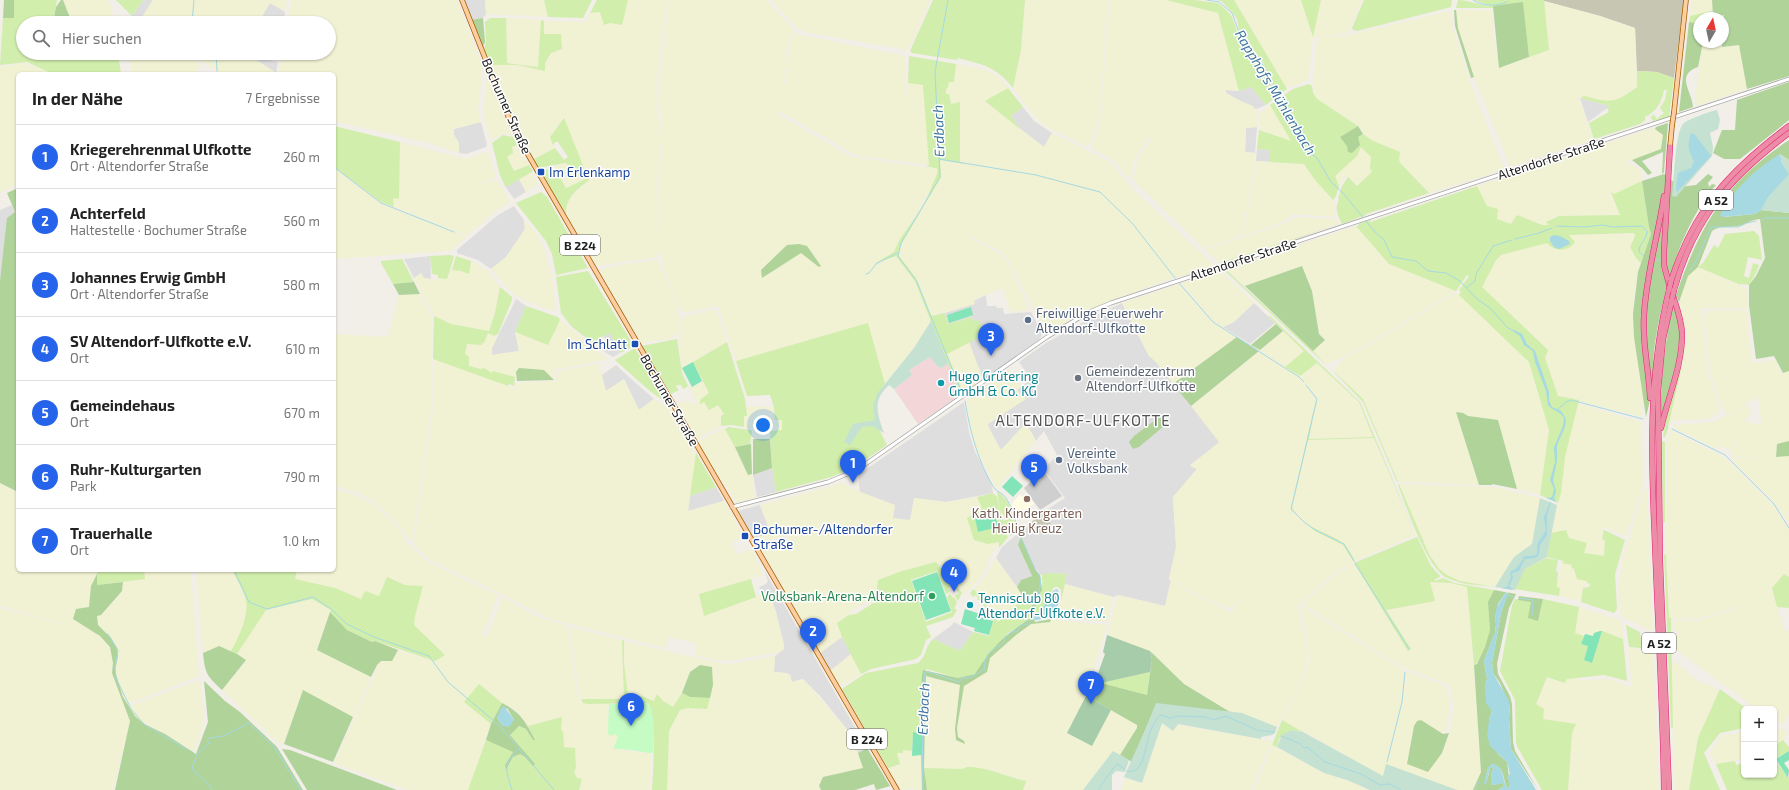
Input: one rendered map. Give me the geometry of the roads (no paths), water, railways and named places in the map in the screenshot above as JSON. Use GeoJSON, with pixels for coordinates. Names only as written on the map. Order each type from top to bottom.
{"type":"FeatureCollection","features":[{"type":"Feature","properties":{"kind":"highway","name":"A 52"},"geometry":{"type":"LineString","coordinates":[[1669,790],[1660,561],[1658,391],[1665,325],[1672,299],[1671,281],[1688,237],[1712,198],[1731,175],[1789,126]]}},
{"type":"Feature","properties":{"kind":"highway","name":"A 52"},"geometry":{"type":"LineString","coordinates":[[1664,790],[1653,496],[1652,424],[1656,351],[1660,323],[1671,290],[1689,246],[1711,207],[1735,178],[1756,158],[1789,133]]}},
{"type":"Feature","properties":{"kind":"highway"},"geometry":{"type":"LineString","coordinates":[[1652,424],[1650,420],[1650,396],[1645,351],[1644,316],[1646,294],[1663,205],[1670,147]]}},
{"type":"Feature","properties":{"kind":"highway"},"geometry":{"type":"LineString","coordinates":[[1659,439],[1679,358],[1681,337],[1680,316],[1664,265],[1664,233],[1670,147]]}},
{"type":"Feature","properties":{"kind":"main road","name":"Bochumer Straße"},"geometry":{"type":"LineString","coordinates":[[462,0],[510,121],[526,151],[897,790]]}},
{"type":"Feature","properties":{"kind":"main road"},"geometry":{"type":"LineString","coordinates":[[1670,147],[1686,0]]}},
{"type":"Feature","properties":{"kind":"street","name":"Altendorfer Straße"},"geometry":{"type":"LineString","coordinates":[[732,507],[828,482],[857,470],[1047,337],[1097,309],[1127,297],[1789,79]]}},
{"type":"Feature","properties":{"kind":"water"},"geometry":{"type":"Polygon","coordinates":[[[1691,133],[1695,135],[1711,156],[1677,192],[1676,188],[1678,173],[1691,168],[1694,161],[1690,154],[1689,147],[1691,133]]]}},
{"type":"Feature","properties":{"kind":"water"},"geometry":{"type":"Polygon","coordinates":[[[1780,154],[1782,164],[1789,174],[1768,197],[1761,210],[1755,214],[1722,217],[1720,215],[1746,180],[1762,166],[1780,154]]]}},
{"type":"Feature","properties":{"kind":"water"},"geometry":{"type":"Polygon","coordinates":[[[1554,235],[1560,236],[1569,241],[1570,244],[1559,249],[1554,247],[1550,241],[1550,237],[1554,235]]]}},
{"type":"Feature","properties":{"kind":"water"},"geometry":{"type":"Polygon","coordinates":[[[1514,330],[1522,334],[1527,344],[1535,351],[1549,392],[1549,401],[1552,407],[1561,411],[1566,419],[1565,427],[1557,445],[1557,461],[1553,480],[1556,491],[1554,498],[1556,502],[1546,498],[1552,497],[1554,489],[1550,480],[1555,462],[1554,447],[1563,426],[1564,418],[1561,414],[1548,405],[1546,391],[1535,362],[1533,351],[1524,345],[1520,336],[1514,332],[1514,330]]]}},
{"type":"Feature","properties":{"kind":"water"},"geometry":{"type":"Polygon","coordinates":[[[1550,502],[1547,515],[1547,535],[1540,545],[1539,555],[1535,558],[1525,559],[1519,571],[1512,573],[1513,578],[1509,586],[1513,590],[1501,588],[1507,587],[1511,577],[1510,572],[1516,569],[1525,556],[1534,556],[1537,554],[1537,544],[1546,531],[1544,517],[1550,502]]]}},
{"type":"Feature","properties":{"kind":"water"},"geometry":{"type":"Polygon","coordinates":[[[1057,589],[1059,599],[1056,611],[1048,618],[1035,620],[1034,618],[1051,597],[1053,591],[1057,589]]]}},
{"type":"Feature","properties":{"kind":"water"},"geometry":{"type":"Polygon","coordinates":[[[1506,592],[1508,594],[1501,613],[1492,663],[1493,673],[1508,699],[1510,707],[1509,718],[1511,749],[1536,790],[1498,790],[1503,787],[1503,783],[1491,785],[1491,776],[1494,766],[1490,768],[1486,784],[1484,784],[1488,767],[1492,764],[1501,771],[1508,789],[1510,784],[1507,777],[1510,774],[1507,762],[1490,746],[1487,735],[1492,711],[1486,703],[1485,686],[1487,679],[1484,661],[1495,633],[1497,607],[1506,592]]]}},
{"type":"Feature","properties":{"kind":"water"},"geometry":{"type":"Polygon","coordinates":[[[504,706],[514,720],[509,727],[503,726],[497,718],[501,708],[504,706]]]}},
{"type":"Feature","properties":{"kind":"waterway"},"geometry":{"type":"LineString","coordinates":[[193,16],[194,0]]}},
{"type":"Feature","properties":{"kind":"waterway","name":"Erdbach"},"geometry":{"type":"LineString","coordinates":[[948,0],[935,72],[940,177],[901,243],[898,256],[917,282],[962,393]]}},
{"type":"Feature","properties":{"kind":"waterway","name":"Rapphofs Mühlenbach"},"geometry":{"type":"LineString","coordinates":[[1207,0],[1219,2],[1232,13],[1239,32],[1246,38],[1250,50],[1260,60],[1264,67],[1269,84],[1279,92],[1292,120],[1306,138],[1309,152],[1317,158],[1331,182],[1343,193],[1375,232],[1384,240],[1392,257],[1416,261],[1428,271],[1446,273],[1460,281],[1477,299],[1490,308],[1508,328],[1514,331]]}},
{"type":"Feature","properties":{"kind":"waterway"},"geometry":{"type":"LineString","coordinates":[[1473,0],[1481,4],[1490,5],[1507,2]]}},
{"type":"Feature","properties":{"kind":"waterway"},"geometry":{"type":"LineString","coordinates":[[216,60],[217,71]]}},
{"type":"Feature","properties":{"kind":"waterway"},"geometry":{"type":"LineString","coordinates":[[939,159],[1036,175],[1100,192],[1132,223],[1175,278]]}},
{"type":"Feature","properties":{"kind":"waterway"},"geometry":{"type":"LineString","coordinates":[[336,169],[381,203],[454,232]]}},
{"type":"Feature","properties":{"kind":"waterway"},"geometry":{"type":"LineString","coordinates":[[1761,221],[1765,218],[1789,218]]}},
{"type":"Feature","properties":{"kind":"waterway"},"geometry":{"type":"LineString","coordinates":[[1690,270],[1699,256],[1711,227],[1738,227],[1756,221]]}},
{"type":"Feature","properties":{"kind":"waterway"},"geometry":{"type":"LineString","coordinates":[[1556,226],[1642,226],[1647,231],[1647,234],[1640,246],[1639,252],[1644,256]]}},
{"type":"Feature","properties":{"kind":"waterway"},"geometry":{"type":"LineString","coordinates":[[1515,239],[1552,228]]}},
{"type":"Feature","properties":{"kind":"waterway"},"geometry":{"type":"LineString","coordinates":[[1467,287],[1475,281],[1476,274],[1493,246],[1512,240]]}},
{"type":"Feature","properties":{"kind":"waterway","name":"Erdbach"},"geometry":{"type":"LineString","coordinates":[[866,274],[869,273],[876,264],[897,253]]}},
{"type":"Feature","properties":{"kind":"waterway"},"geometry":{"type":"LineString","coordinates":[[1656,259],[1660,261]]}},
{"type":"Feature","properties":{"kind":"waterway"},"geometry":{"type":"LineString","coordinates":[[1179,283],[1213,322],[1299,377],[1304,382]]}},
{"type":"Feature","properties":{"kind":"waterway"},"geometry":{"type":"LineString","coordinates":[[1306,385],[1317,399],[1291,509],[1304,522],[1315,530],[1344,544],[1354,561]]}},
{"type":"Feature","properties":{"kind":"waterway"},"geometry":{"type":"LineString","coordinates":[[1558,409],[1566,402],[1571,400],[1643,419]]}},
{"type":"Feature","properties":{"kind":"waterway","name":"Erdbach"},"geometry":{"type":"LineString","coordinates":[[965,401],[969,424],[983,468],[994,488],[1008,501],[1018,529]]}},
{"type":"Feature","properties":{"kind":"waterway"},"geometry":{"type":"LineString","coordinates":[[1672,429],[1725,455],[1774,504],[1789,528]]}},
{"type":"Feature","properties":{"kind":"waterway","name":"Erdbach"},"geometry":{"type":"LineString","coordinates":[[923,790],[922,709],[925,672],[959,682],[962,678],[968,678],[985,669],[984,662],[989,653],[1003,643],[1005,637],[1012,632],[1018,631],[1020,626],[1024,624],[1027,625],[1027,622],[1034,618],[1040,580],[1020,536],[1020,531]]}},
{"type":"Feature","properties":{"kind":"waterway"},"geometry":{"type":"LineString","coordinates":[[1355,563],[1409,649]]}},
{"type":"Feature","properties":{"kind":"waterway"},"geometry":{"type":"LineString","coordinates":[[235,572],[249,602],[251,603],[267,609],[313,597],[331,609],[347,624],[374,637],[429,656],[448,682],[501,727],[554,790]]}},
{"type":"Feature","properties":{"kind":"waterway","name":"Rapphofs Mühlenbach"},"geometry":{"type":"LineString","coordinates":[[1507,595],[1514,597]]}},
{"type":"Feature","properties":{"kind":"waterway"},"geometry":{"type":"LineString","coordinates":[[1519,598],[1533,600],[1532,616]]}},
{"type":"Feature","properties":{"kind":"waterway"},"geometry":{"type":"LineString","coordinates":[[108,634],[118,650],[115,667],[116,678],[131,709],[144,724],[188,750]]}},
{"type":"Feature","properties":{"kind":"waterway"},"geometry":{"type":"LineString","coordinates":[[1387,762],[1402,702],[1405,672]]}},
{"type":"Feature","properties":{"kind":"waterway"},"geometry":{"type":"LineString","coordinates":[[1127,771],[1131,771],[1139,767],[1152,727],[1160,715],[1170,718],[1178,716],[1205,717],[1213,720],[1226,716],[1257,730],[1274,732]]}},
{"type":"Feature","properties":{"kind":"waterway"},"geometry":{"type":"LineString","coordinates":[[212,790],[210,786],[192,769],[197,754],[209,743],[207,740],[209,738],[223,736],[249,723],[274,747],[301,790]]}},
{"type":"Feature","properties":{"kind":"waterway"},"geometry":{"type":"LineString","coordinates":[[1281,736],[1299,743],[1304,748],[1307,747],[1325,762],[1361,774],[1380,785],[1389,784],[1401,790]]}},
{"type":"Feature","properties":{"kind":"waterway"},"geometry":{"type":"LineString","coordinates":[[512,790],[507,768],[510,759],[519,748]]}},
{"type":"Feature","properties":{"kind":"waterway"},"geometry":{"type":"LineString","coordinates":[[1099,790],[1114,767],[1118,764],[1124,769]]}},
{"type":"Feature","properties":{"kind":"waterway"},"geometry":{"type":"LineString","coordinates":[[1475,790],[1479,782]]}},
{"type":"Feature","properties":{"kind":"place","name":"Im Erlenkamp"},"geometry":{"type":"Point","coordinates":[541,172]}},
{"type":"Feature","properties":{"kind":"place","name":"Freiwillige Feuerwehr Altendorf-Ulfkotte"},"geometry":{"type":"Point","coordinates":[1028,320]}},
{"type":"Feature","properties":{"kind":"place","name":"Im Schlatt"},"geometry":{"type":"Point","coordinates":[635,344]}},
{"type":"Feature","properties":{"kind":"place","name":"Johannes Erwig GmbH"},"geometry":{"type":"Point","coordinates":[991,356]}},
{"type":"Feature","properties":{"kind":"place","name":"Gemeindezentrum Altendorf-Ulfkotte"},"geometry":{"type":"Point","coordinates":[1078,378]}},
{"type":"Feature","properties":{"kind":"place","name":"Hugo Grütering GmbH & Co. KG"},"geometry":{"type":"Point","coordinates":[941,383]}},
{"type":"Feature","properties":{"kind":"place","name":"Vereinte Volksbank"},"geometry":{"type":"Point","coordinates":[1059,460]}},
{"type":"Feature","properties":{"kind":"place","name":"Kriegerehrenmal Ulfkotte"},"geometry":{"type":"Point","coordinates":[853,483]}},
{"type":"Feature","properties":{"kind":"place","name":"Gemeindehaus"},"geometry":{"type":"Point","coordinates":[1034,487]}},
{"type":"Feature","properties":{"kind":"place","name":"Kath. Kindergarten Heilig Kreuz"},"geometry":{"type":"Point","coordinates":[1027,499]}},
{"type":"Feature","properties":{"kind":"place","name":"Bochumer-/Altendorfer Straße"},"geometry":{"type":"Point","coordinates":[745,536]}},
{"type":"Feature","properties":{"kind":"place","name":"SV Altendorf-Ulfkotte e.V."},"geometry":{"type":"Point","coordinates":[954,592]}},
{"type":"Feature","properties":{"kind":"place","name":"Volksbank-Arena-Altendorf"},"geometry":{"type":"Point","coordinates":[932,596]}},
{"type":"Feature","properties":{"kind":"place","name":"Tennisclub 80 Altendorf-Ulfkote e.V."},"geometry":{"type":"Point","coordinates":[970,605]}},
{"type":"Feature","properties":{"kind":"place","name":"Achterfeld"},"geometry":{"type":"Point","coordinates":[813,651]}},
{"type":"Feature","properties":{"kind":"place","name":"Trauerhalle"},"geometry":{"type":"Point","coordinates":[1091,704]}},
{"type":"Feature","properties":{"kind":"place","name":"Ruhr-Kulturgarten"},"geometry":{"type":"Point","coordinates":[631,726]}},
{"type":"Feature","properties":{"kind":"district","name":"ALTENDORF-ULFKOTTE"},"geometry":{"type":"Point","coordinates":[1083,420]}}]}
